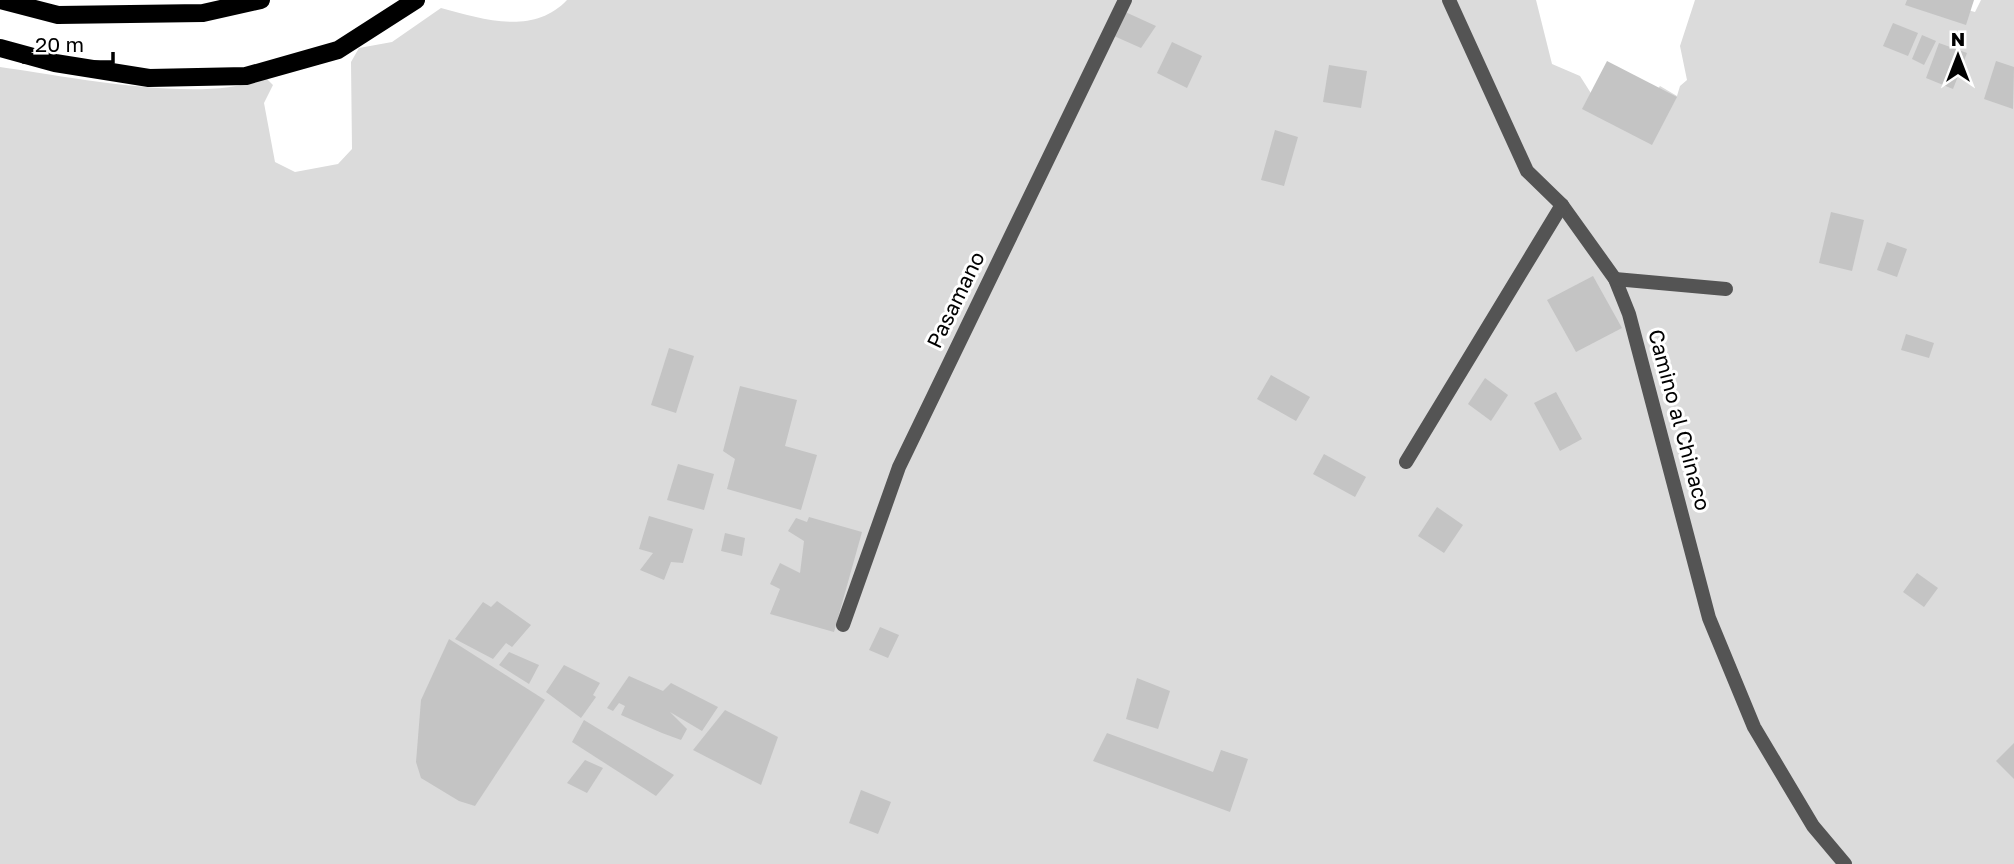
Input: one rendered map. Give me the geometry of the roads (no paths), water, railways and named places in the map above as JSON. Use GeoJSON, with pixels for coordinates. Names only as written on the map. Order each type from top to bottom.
{"type":"FeatureCollection","features":[{"type":"Feature","properties":{"kind":"main road"},"geometry":{"type":"LineString","coordinates":[[0,0],[58,15],[71,15],[203,13],[261,0]]}},
{"type":"Feature","properties":{"kind":"main road"},"geometry":{"type":"LineString","coordinates":[[0,48],[55,63],[149,78],[246,76],[338,50],[416,0]]}},
{"type":"Feature","properties":{"kind":"street","name":"Pasamano"},"geometry":{"type":"LineString","coordinates":[[843,625],[899,467],[1125,0]]}},
{"type":"Feature","properties":{"kind":"street","name":"Camino al Chinaco"},"geometry":{"type":"LineString","coordinates":[[1448,0],[1527,171],[1562,205],[1615,279],[1629,314],[1709,618],[1754,727],[1813,826],[1845,864]]}},
{"type":"Feature","properties":{"kind":"street"},"geometry":{"type":"LineString","coordinates":[[1406,462],[1562,205]]}},
{"type":"Feature","properties":{"kind":"street"},"geometry":{"type":"LineString","coordinates":[[1615,279],[1726,289]]}}]}
